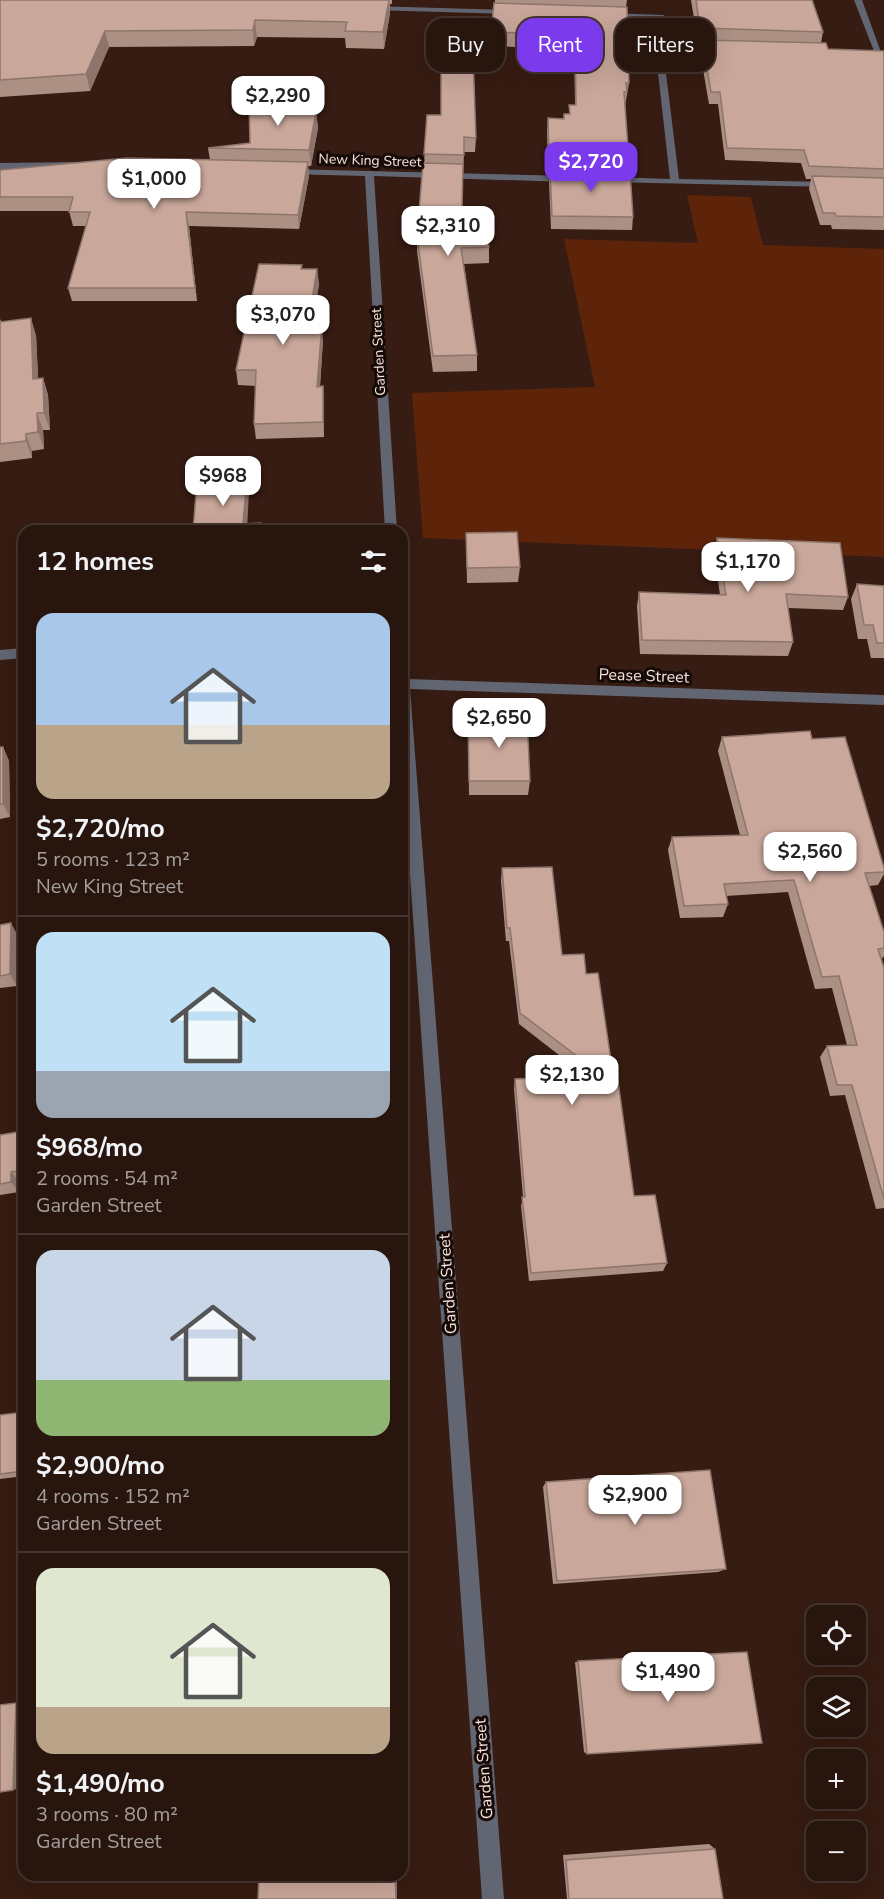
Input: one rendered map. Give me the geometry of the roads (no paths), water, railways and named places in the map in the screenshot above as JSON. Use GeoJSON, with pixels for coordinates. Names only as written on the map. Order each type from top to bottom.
{"type":"FeatureCollection","features":[{"type":"Feature","properties":{"kind":"street"},"geometry":{"type":"LineString","coordinates":[[853,52],[879,53],[858,0]]}},
{"type":"Feature","properties":{"kind":"street"},"geometry":{"type":"LineString","coordinates":[[364,8],[526,13]]}},
{"type":"Feature","properties":{"kind":"street"},"geometry":{"type":"LineString","coordinates":[[595,15],[661,18]]}},
{"type":"Feature","properties":{"kind":"street"},"geometry":{"type":"LineString","coordinates":[[715,48],[732,48]]}},
{"type":"Feature","properties":{"kind":"street"},"geometry":{"type":"LineString","coordinates":[[662,72],[675,182]]}},
{"type":"Feature","properties":{"kind":"street"},"geometry":{"type":"LineString","coordinates":[[0,166],[83,165]]}},
{"type":"Feature","properties":{"kind":"street","name":"New King Street"},"geometry":{"type":"LineString","coordinates":[[273,171],[580,179]]}},
{"type":"Feature","properties":{"kind":"street","name":"Garden Street"},"geometry":{"type":"LineString","coordinates":[[369,173],[391,525]]}},
{"type":"Feature","properties":{"kind":"street"},"geometry":{"type":"LineString","coordinates":[[604,180],[836,185]]}},
{"type":"Feature","properties":{"kind":"street"},"geometry":{"type":"LineString","coordinates":[[0,655],[18,654]]}},
{"type":"Feature","properties":{"kind":"street","name":"Pease Street"},"geometry":{"type":"LineString","coordinates":[[408,677],[884,700]]}},
{"type":"Feature","properties":{"kind":"street","name":"Garden Street"},"geometry":{"type":"LineString","coordinates":[[408,745],[493,1899]]}}]}
